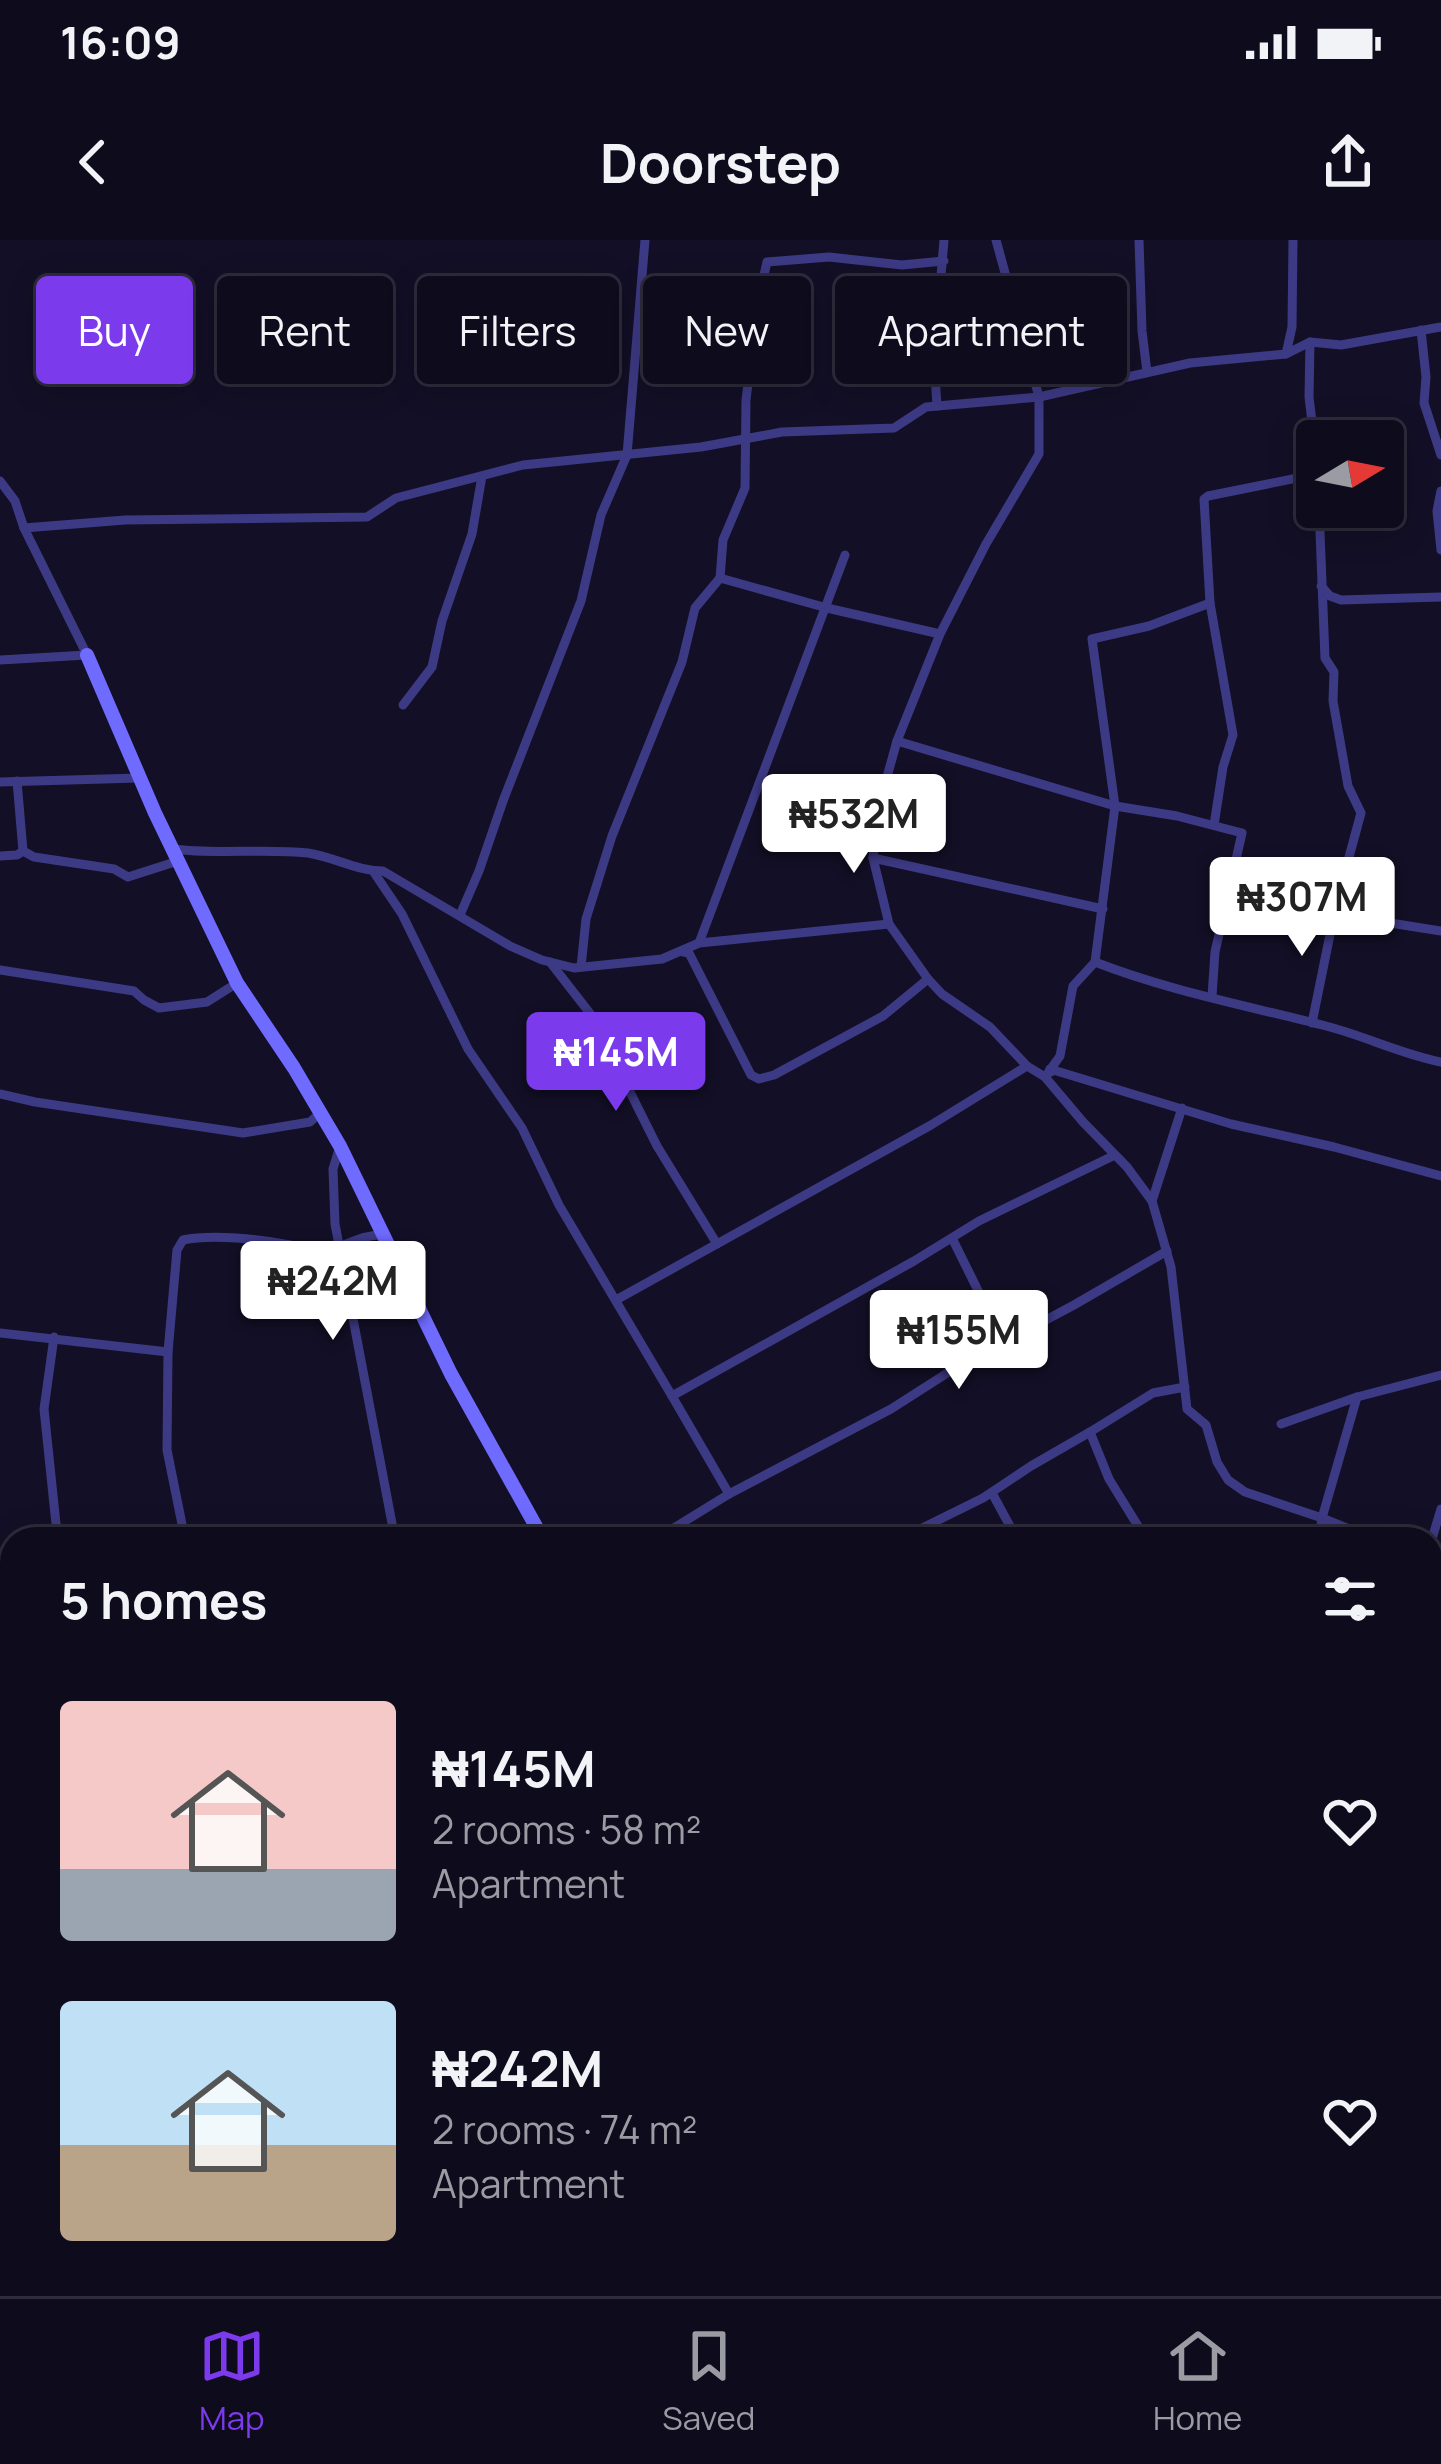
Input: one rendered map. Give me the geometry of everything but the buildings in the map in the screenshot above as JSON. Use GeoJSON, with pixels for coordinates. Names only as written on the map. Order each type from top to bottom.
{"type":"FeatureCollection","features":[{"type":"Feature","properties":{"kind":"street"},"geometry":{"type":"LineString","coordinates":[[460,915],[581,601],[601,514],[627,454],[646,240]]}},
{"type":"Feature","properties":{"kind":"street"},"geometry":{"type":"LineString","coordinates":[[937,406],[934,359],[944,240]]}},
{"type":"Feature","properties":{"kind":"street"},"geometry":{"type":"LineString","coordinates":[[996,240],[1039,397],[1039,454],[940,634],[897,741],[878,809],[873,858],[889,924],[942,994],[990,1027],[1027,1066],[1231,1124],[1441,1176]]}},
{"type":"Feature","properties":{"kind":"street"},"geometry":{"type":"LineString","coordinates":[[1139,240],[1147,372]]}},
{"type":"Feature","properties":{"kind":"street"},"geometry":{"type":"LineString","coordinates":[[1286,354],[1292,327],[1294,240]]}},
{"type":"Feature","properties":{"kind":"street"},"geometry":{"type":"LineString","coordinates":[[581,967],[586,919],[612,836],[682,662],[695,608],[720,578],[722,540],[745,488],[748,380],[766,262],[829,257],[902,265],[944,261]]}},
{"type":"Feature","properties":{"kind":"street"},"geometry":{"type":"LineString","coordinates":[[24,528],[125,520],[367,517],[396,498],[524,465],[782,433],[895,428],[926,407],[1039,397],[1190,363],[1286,354],[1310,342],[1341,345],[1441,327]]}},
{"type":"Feature","properties":{"kind":"street"},"geometry":{"type":"LineString","coordinates":[[1421,330],[1424,403],[1441,455]]}},
{"type":"Feature","properties":{"kind":"street"},"geometry":{"type":"LineString","coordinates":[[1310,342],[1312,420]]}},
{"type":"Feature","properties":{"kind":"street"},"geometry":{"type":"LineString","coordinates":[[403,704],[432,667],[442,621],[472,534],[482,476]]}},
{"type":"Feature","properties":{"kind":"street"},"geometry":{"type":"LineString","coordinates":[[1214,825],[1233,735],[1210,602],[1204,499],[1296,478]]}},
{"type":"Feature","properties":{"kind":"street"},"geometry":{"type":"LineString","coordinates":[[0,481],[15,501],[237,982],[340,1146],[452,1374],[536,1527]]}},
{"type":"Feature","properties":{"kind":"street"},"geometry":{"type":"LineString","coordinates":[[1441,491],[1437,511],[1441,550]]}},
{"type":"Feature","properties":{"kind":"street"},"geometry":{"type":"LineString","coordinates":[[0,501],[15,501]]}},
{"type":"Feature","properties":{"kind":"street"},"geometry":{"type":"LineString","coordinates":[[1312,1023],[1361,813],[1348,786],[1333,701],[1334,673],[1325,658],[1320,528]]}},
{"type":"Feature","properties":{"kind":"street"},"geometry":{"type":"LineString","coordinates":[[699,943],[845,554]]}},
{"type":"Feature","properties":{"kind":"street"},"geometry":{"type":"LineString","coordinates":[[720,578],[940,634]]}},
{"type":"Feature","properties":{"kind":"street"},"geometry":{"type":"LineString","coordinates":[[1321,586],[1341,600],[1441,597]]}},
{"type":"Feature","properties":{"kind":"street"},"geometry":{"type":"LineString","coordinates":[[1047,1073],[1060,1056],[1072,986],[1095,962],[1115,806],[1092,639],[1149,626],[1210,602]]}},
{"type":"Feature","properties":{"kind":"street"},"geometry":{"type":"LineString","coordinates":[[0,660],[87,655]]}},
{"type":"Feature","properties":{"kind":"street"},"geometry":{"type":"LineString","coordinates":[[897,741],[1115,806],[1242,833],[1215,952],[1211,996]]}},
{"type":"Feature","properties":{"kind":"street"},"geometry":{"type":"LineString","coordinates":[[0,782],[139,778]]}},
{"type":"Feature","properties":{"kind":"street"},"geometry":{"type":"LineString","coordinates":[[17,781],[23,851]]}},
{"type":"Feature","properties":{"kind":"street"},"geometry":{"type":"LineString","coordinates":[[23,851],[34,857],[114,869],[128,878],[176,855],[262,849],[314,854],[383,871],[510,946],[550,962],[581,967],[662,959],[699,943],[889,924]]}},
{"type":"Feature","properties":{"kind":"street"},"geometry":{"type":"LineString","coordinates":[[0,856],[23,851]]}},
{"type":"Feature","properties":{"kind":"street"},"geometry":{"type":"LineString","coordinates":[[873,858],[1103,909]]}},
{"type":"Feature","properties":{"kind":"street"},"geometry":{"type":"LineString","coordinates":[[373,871],[401,914],[468,1048],[521,1129],[560,1205],[729,1494]]}},
{"type":"Feature","properties":{"kind":"street"},"geometry":{"type":"LineString","coordinates":[[1336,905],[1384,922],[1441,931]]}},
{"type":"Feature","properties":{"kind":"street"},"geometry":{"type":"LineString","coordinates":[[682,952],[688,953],[751,1075],[759,1079],[883,1016],[928,979]]}},
{"type":"Feature","properties":{"kind":"street"},"geometry":{"type":"LineString","coordinates":[[550,962],[592,1016],[657,1146],[717,1244]]}},
{"type":"Feature","properties":{"kind":"street"},"geometry":{"type":"LineString","coordinates":[[1095,962],[1130,976],[1441,1062]]}},
{"type":"Feature","properties":{"kind":"street"},"geometry":{"type":"LineString","coordinates":[[0,970],[134,991],[159,1008],[207,1002],[237,982]]}},
{"type":"Feature","properties":{"kind":"street"},"geometry":{"type":"LineString","coordinates":[[616,1300],[931,1125],[1027,1066]]}},
{"type":"Feature","properties":{"kind":"street"},"geometry":{"type":"LineString","coordinates":[[1047,1073],[1055,1089],[1152,1201],[1172,1267],[1187,1408],[1206,1425],[1228,1480],[1245,1492],[1344,1527]]}},
{"type":"Feature","properties":{"kind":"street"},"geometry":{"type":"LineString","coordinates":[[0,1094],[243,1132],[310,1122],[320,1113]]}},
{"type":"Feature","properties":{"kind":"street"},"geometry":{"type":"LineString","coordinates":[[1152,1201],[1182,1108]]}},
{"type":"Feature","properties":{"kind":"street"},"geometry":{"type":"LineString","coordinates":[[340,1146],[333,1169],[335,1224],[392,1527]]}},
{"type":"Feature","properties":{"kind":"street"},"geometry":{"type":"LineString","coordinates":[[673,1396],[979,1221],[1115,1155]]}},
{"type":"Feature","properties":{"kind":"street"},"geometry":{"type":"LineString","coordinates":[[183,1527],[167,1450],[168,1352],[177,1250],[183,1240],[232,1239],[292,1245],[307,1252],[383,1235]]}},
{"type":"Feature","properties":{"kind":"street"},"geometry":{"type":"LineString","coordinates":[[952,1238],[1004,1342]]}},
{"type":"Feature","properties":{"kind":"street"},"geometry":{"type":"LineString","coordinates":[[675,1527],[1167,1251]]}},
{"type":"Feature","properties":{"kind":"street"},"geometry":{"type":"LineString","coordinates":[[0,1333],[168,1352]]}},
{"type":"Feature","properties":{"kind":"street"},"geometry":{"type":"LineString","coordinates":[[54,1337],[44,1409],[57,1527]]}},
{"type":"Feature","properties":{"kind":"street"},"geometry":{"type":"LineString","coordinates":[[1281,1424],[1441,1375]]}},
{"type":"Feature","properties":{"kind":"street"},"geometry":{"type":"LineString","coordinates":[[923,1527],[992,1492],[1153,1393],[1185,1387]]}},
{"type":"Feature","properties":{"kind":"street"},"geometry":{"type":"LineString","coordinates":[[1321,1527],[1357,1397]]}},
{"type":"Feature","properties":{"kind":"street"},"geometry":{"type":"LineString","coordinates":[[1090,1432],[1109,1479],[1139,1527]]}},
{"type":"Feature","properties":{"kind":"street"},"geometry":{"type":"LineString","coordinates":[[992,1492],[1011,1527]]}}]}
